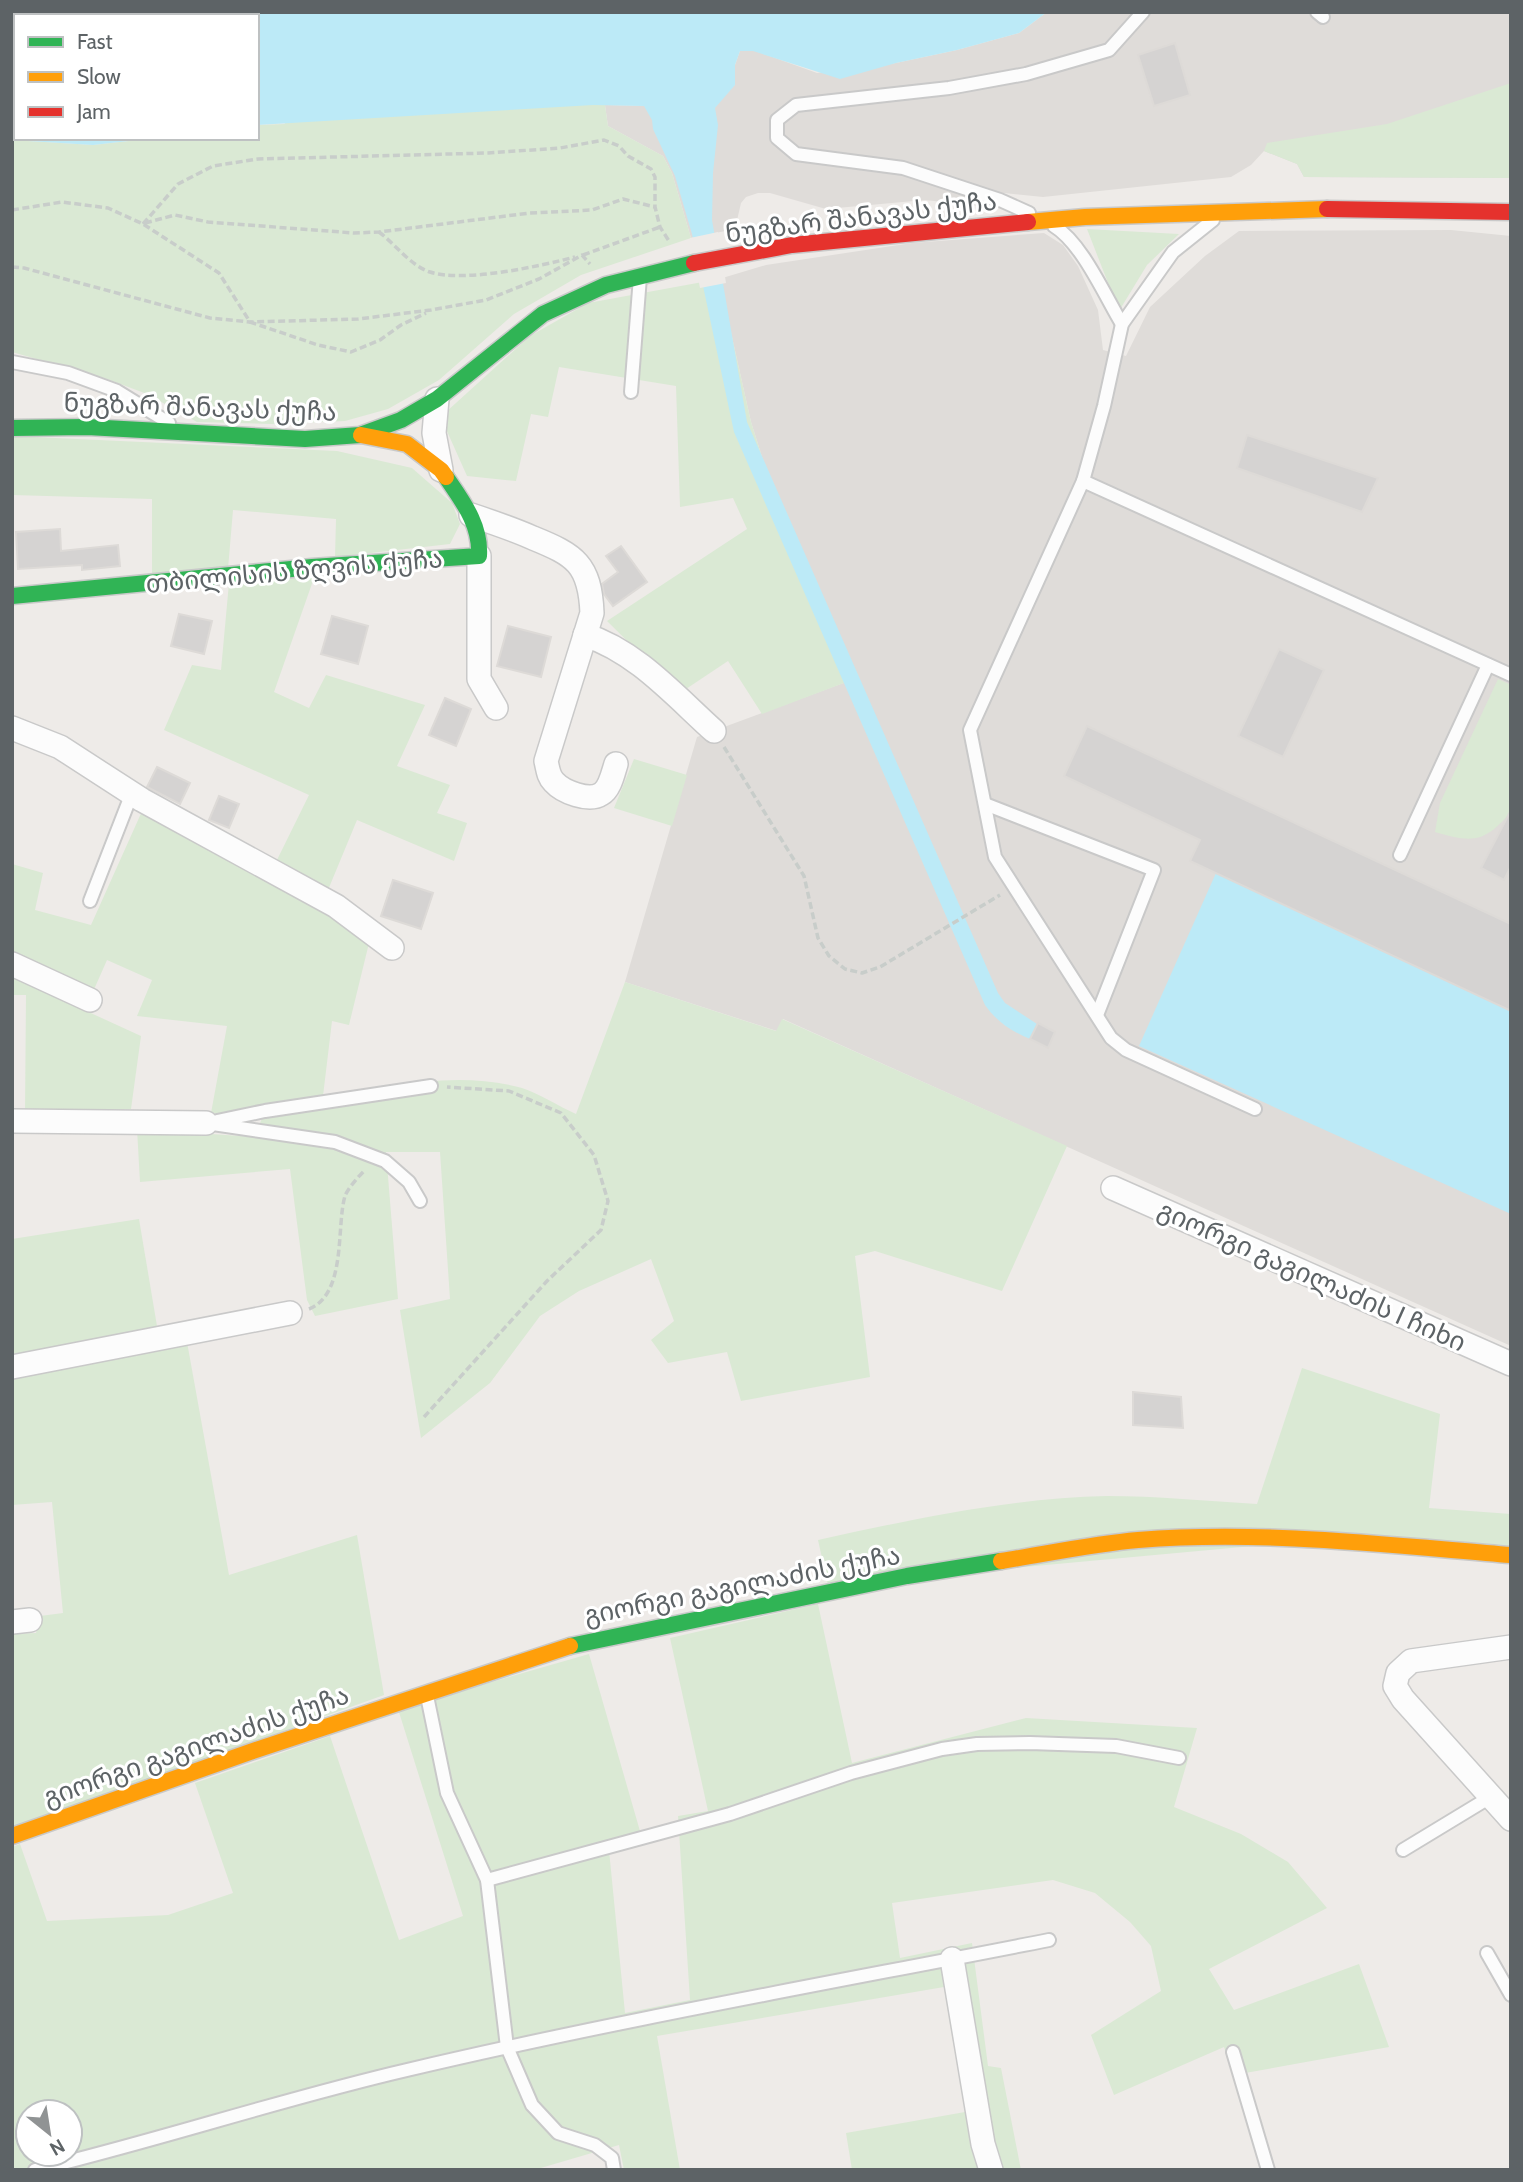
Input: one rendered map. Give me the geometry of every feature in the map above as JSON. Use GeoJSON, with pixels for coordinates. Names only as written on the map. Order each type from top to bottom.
{"type":"FeatureCollection","features":[{"type":"Feature","properties":{"kind":"street","name":"ნუგზარ შანავას ქუჩა"},"geometry":{"type":"LineString","coordinates":[[12,428],[87,427],[305,439],[360,435],[401,420],[437,399],[543,314],[606,285],[680,266],[792,245],[1046,221],[1225,211],[1365,208],[1511,212]]}},
{"type":"Feature","properties":{"kind":"street","name":"თბილისის ზღვის ქუჩა"},"geometry":{"type":"LineString","coordinates":[[437,399],[434,433],[441,470]]}},
{"type":"Feature","properties":{"kind":"street","name":"თბილისის ზღვის ქუჩა"},"geometry":{"type":"LineString","coordinates":[[12,596],[275,570],[479,556],[480,540],[471,515],[441,470],[407,444],[360,435]]}},
{"type":"Feature","properties":{"kind":"street"},"geometry":{"type":"LineString","coordinates":[[471,515],[565,551],[578,564],[591,595],[592,613],[547,761],[548,774],[560,787],[588,798],[601,795],[607,788],[616,764]]}},
{"type":"Feature","properties":{"kind":"street"},"geometry":{"type":"LineString","coordinates":[[479,556],[480,679],[496,708]]}},
{"type":"Feature","properties":{"kind":"street"},"geometry":{"type":"LineString","coordinates":[[585,635],[604,641],[629,656],[713,731]]}},
{"type":"Feature","properties":{"kind":"street"},"geometry":{"type":"LineString","coordinates":[[12,727],[60,747],[132,793],[336,906],[392,948]]}},
{"type":"Feature","properties":{"kind":"street"},"geometry":{"type":"LineString","coordinates":[[12,964],[90,1000]]}},
{"type":"Feature","properties":{"kind":"street"},"geometry":{"type":"LineString","coordinates":[[12,1121],[206,1123]]}},
{"type":"Feature","properties":{"kind":"street","name":"გიორგი გაგილაძის I ჩიხი"},"geometry":{"type":"LineString","coordinates":[[1113,1188],[1511,1364]]}},
{"type":"Feature","properties":{"kind":"street"},"geometry":{"type":"LineString","coordinates":[[12,1367],[290,1313]]}},
{"type":"Feature","properties":{"kind":"street","name":"გიორგი გაგილაძის ქუჩა"},"geometry":{"type":"LineString","coordinates":[[12,1836],[426,1692],[576,1644],[907,1576],[1137,1540],[1232,1538],[1343,1541],[1511,1555]]}},
{"type":"Feature","properties":{"kind":"street"},"geometry":{"type":"LineString","coordinates":[[1511,1647],[1411,1661],[1398,1673],[1395,1686],[1403,1699],[1511,1819]]}},
{"type":"Feature","properties":{"kind":"street"},"geometry":{"type":"LineString","coordinates":[[952,1959],[983,2144],[991,2170]]}},
{"type":"Feature","properties":{"kind":"lane"},"geometry":{"type":"LineString","coordinates":[[1122,324],[1064,232],[1046,221],[1000,200],[903,168],[796,154],[777,138],[776,120],[796,105],[949,88],[1026,74],[1109,50],[1143,12]]}},
{"type":"Feature","properties":{"kind":"lane"},"geometry":{"type":"LineString","coordinates":[[1225,211],[1173,252],[1122,324],[1104,406],[1083,481],[970,730],[995,857],[1119,1046],[1255,1109]]}},
{"type":"Feature","properties":{"kind":"lane"},"geometry":{"type":"LineString","coordinates":[[631,392],[640,276]]}},
{"type":"Feature","properties":{"kind":"lane"},"geometry":{"type":"LineString","coordinates":[[12,362],[68,373],[117,391],[184,432]]}},
{"type":"Feature","properties":{"kind":"lane"},"geometry":{"type":"LineString","coordinates":[[1083,481],[1511,675]]}},
{"type":"Feature","properties":{"kind":"lane"},"geometry":{"type":"LineString","coordinates":[[1400,855],[1488,665]]}},
{"type":"Feature","properties":{"kind":"lane"},"geometry":{"type":"LineString","coordinates":[[90,901],[132,793]]}},
{"type":"Feature","properties":{"kind":"lane"},"geometry":{"type":"LineString","coordinates":[[985,804],[1154,870],[1097,1015]]}},
{"type":"Feature","properties":{"kind":"lane"},"geometry":{"type":"LineString","coordinates":[[206,1123],[265,1111],[431,1086]]}},
{"type":"Feature","properties":{"kind":"lane"},"geometry":{"type":"LineString","coordinates":[[206,1123],[335,1142],[385,1161],[409,1182],[420,1201]]}},
{"type":"Feature","properties":{"kind":"lane"},"geometry":{"type":"LineString","coordinates":[[426,1692],[447,1793],[487,1880],[507,2047],[532,2105],[558,2133],[595,2145],[612,2158],[614,2170]]}},
{"type":"Feature","properties":{"kind":"lane"},"geometry":{"type":"LineString","coordinates":[[487,1880],[730,1814],[851,1773],[942,1749],[977,1744],[1030,1743],[1104,1746],[1179,1758]]}},
{"type":"Feature","properties":{"kind":"lane"},"geometry":{"type":"LineString","coordinates":[[1403,1850],[1492,1796]]}},
{"type":"Feature","properties":{"kind":"lane"},"geometry":{"type":"LineString","coordinates":[[35,2170],[114,2151],[404,2070],[507,2047],[1049,1940]]}},
{"type":"Feature","properties":{"kind":"lane"},"geometry":{"type":"LineString","coordinates":[[1488,1953],[1511,1995]]}},
{"type":"Feature","properties":{"kind":"lane"},"geometry":{"type":"LineString","coordinates":[[1233,2052],[1268,2170]]}},
{"type":"Feature","properties":{"kind":"path"},"geometry":{"type":"LineString","coordinates":[[143,223],[178,184],[213,166],[258,159],[560,148],[604,140],[619,146],[628,156],[651,169],[655,177],[655,207],[660,227],[672,245]]}},
{"type":"Feature","properties":{"kind":"path"},"geometry":{"type":"LineString","coordinates":[[143,223],[175,215],[208,222],[321,231],[379,232],[530,213],[592,210],[623,199],[655,207]]}},
{"type":"Feature","properties":{"kind":"path"},"geometry":{"type":"LineString","coordinates":[[12,209],[62,202],[108,208],[143,223],[219,273],[250,322],[318,345],[351,352],[380,340],[401,325],[431,310]]}},
{"type":"Feature","properties":{"kind":"path"},"geometry":{"type":"LineString","coordinates":[[379,232],[430,272],[457,275],[532,268],[582,255],[660,227]]}},
{"type":"Feature","properties":{"kind":"path"},"geometry":{"type":"LineString","coordinates":[[582,255],[606,285]]}},
{"type":"Feature","properties":{"kind":"path"},"geometry":{"type":"LineString","coordinates":[[12,267],[210,318],[250,322],[358,319],[486,300],[539,279],[582,255]]}},
{"type":"Feature","properties":{"kind":"path"},"geometry":{"type":"LineString","coordinates":[[713,731],[804,876],[818,938],[828,956],[845,969],[863,973],[880,967],[1014,887]]}},
{"type":"Feature","properties":{"kind":"path"},"geometry":{"type":"LineString","coordinates":[[424,1417],[547,1281],[601,1230],[608,1201],[594,1154],[561,1113],[509,1091],[431,1086]]}},
{"type":"Feature","properties":{"kind":"path"},"geometry":{"type":"LineString","coordinates":[[290,1313],[314,1307],[328,1291],[339,1262],[345,1195],[363,1171],[385,1161]]}},
{"type":"Feature","properties":{"kind":"shaded area"},"geometry":{"type":"Polygon","coordinates":[[[1047,12],[1511,12],[1511,178],[1304,177],[1297,164],[1264,151],[1251,165],[1231,177],[1043,197],[1004,193],[996,208],[925,200],[826,209],[770,193],[758,193],[746,197],[741,203],[735,229],[691,238],[672,173],[663,156],[608,126],[605,105],[644,106],[735,85],[735,65],[740,51],[753,50],[817,73],[896,63],[1019,33],[1047,12]]]}},
{"type":"Feature","properties":{"kind":"shaded area"},"geometry":{"type":"Polygon","coordinates":[[[1451,230],[1511,236],[1511,1346],[783,1019],[777,1031],[625,982],[697,737],[857,678],[763,460],[751,422],[719,279],[766,265],[912,243],[1044,233],[1063,245],[1078,266],[1098,310],[1103,350],[1126,356],[1150,307],[1205,256],[1239,231],[1451,230]]]}},
{"type":"Feature","properties":{"kind":"green space"},"geometry":{"type":"Polygon","coordinates":[[[1511,83],[1511,178],[1304,177],[1297,164],[1264,151],[1267,143],[1387,124],[1511,83]]]}},
{"type":"Feature","properties":{"kind":"green space"},"geometry":{"type":"Polygon","coordinates":[[[275,101],[605,105],[608,126],[663,156],[672,173],[691,238],[581,275],[514,314],[439,380],[388,409],[345,421],[272,424],[197,422],[147,394],[107,379],[12,352],[12,140],[93,145],[137,140],[259,140],[259,125],[285,124],[275,101]]]}},
{"type":"Feature","properties":{"kind":"green space"},"geometry":{"type":"Polygon","coordinates":[[[1087,229],[1179,234],[1147,265],[1119,311],[1087,229]]]}},
{"type":"Feature","properties":{"kind":"green space"},"geometry":{"type":"Polygon","coordinates":[[[719,279],[751,422],[763,460],[857,678],[762,714],[728,661],[680,693],[607,621],[747,529],[733,498],[680,507],[676,386],[559,367],[548,417],[531,414],[516,481],[467,476],[446,429],[446,412],[530,336],[588,303],[719,279]]]}},
{"type":"Feature","properties":{"kind":"green space"},"geometry":{"type":"Polygon","coordinates":[[[12,436],[337,451],[412,468],[452,503],[460,524],[450,544],[335,557],[336,519],[233,510],[228,569],[152,577],[152,499],[12,495],[12,436]]]}},
{"type":"Feature","properties":{"kind":"green space"},"geometry":{"type":"Polygon","coordinates":[[[315,575],[274,692],[309,708],[326,675],[425,705],[397,766],[450,785],[437,813],[467,823],[454,861],[357,820],[328,890],[275,864],[309,795],[164,730],[192,665],[221,670],[229,583],[315,575]]]}},
{"type":"Feature","properties":{"kind":"green space"},"geometry":{"type":"Polygon","coordinates":[[[1498,679],[1511,685],[1511,812],[1493,830],[1477,838],[1459,838],[1435,832],[1440,803],[1498,679]]]}},
{"type":"Feature","properties":{"kind":"green space"},"geometry":{"type":"Polygon","coordinates":[[[634,759],[687,775],[672,826],[614,808],[634,759]]]}},
{"type":"Feature","properties":{"kind":"green space"},"geometry":{"type":"Polygon","coordinates":[[[143,809],[370,939],[349,1025],[332,1021],[323,1096],[422,1082],[473,1080],[522,1088],[576,1114],[625,982],[776,1031],[782,1019],[1067,1146],[1002,1291],[875,1251],[855,1256],[870,1377],[741,1401],[727,1352],[668,1363],[651,1340],[674,1321],[651,1259],[579,1291],[540,1316],[490,1383],[421,1438],[400,1310],[450,1299],[440,1152],[386,1152],[398,1299],[315,1316],[307,1300],[290,1169],[140,1182],[137,1129],[255,1137],[262,1118],[211,1113],[227,1026],[137,1016],[152,980],[107,960],[92,994],[12,954],[12,864],[43,873],[35,910],[91,925],[143,809]]]}},
{"type":"Feature","properties":{"kind":"green space"},"geometry":{"type":"Polygon","coordinates":[[[12,977],[141,1036],[131,1109],[25,1114],[26,995],[12,995],[12,977]]]}},
{"type":"Feature","properties":{"kind":"green space"},"geometry":{"type":"Polygon","coordinates":[[[139,1219],[158,1332],[12,1360],[12,1239],[139,1219]]]}},
{"type":"Feature","properties":{"kind":"green space"},"geometry":{"type":"Polygon","coordinates":[[[187,1342],[229,1575],[357,1535],[384,1695],[12,1829],[12,1634],[36,1633],[40,1616],[63,1613],[52,1502],[12,1505],[12,1375],[187,1342]]]}},
{"type":"Feature","properties":{"kind":"green space"},"geometry":{"type":"Polygon","coordinates":[[[1302,1368],[1440,1414],[1429,1508],[1511,1514],[1511,1549],[1363,1536],[828,1585],[818,1540],[926,1517],[998,1505],[1107,1496],[1257,1504],[1302,1368]]]}},
{"type":"Feature","properties":{"kind":"green space"},"geometry":{"type":"Polygon","coordinates":[[[818,1604],[852,1763],[1026,1718],[1197,1728],[1174,1807],[1241,1834],[1288,1862],[1327,1908],[1209,1969],[1234,2010],[1359,1964],[1389,2047],[1234,2075],[1224,2047],[1114,2095],[1091,2035],[1161,1991],[1151,1946],[1130,1922],[1095,1893],[1053,1880],[892,1903],[900,1958],[972,1943],[988,2066],[1001,2068],[1021,2170],[852,2170],[846,2133],[965,2112],[944,1987],[657,2036],[680,2170],[624,2170],[619,2145],[534,2170],[12,2170],[12,1847],[20,1844],[47,1921],[168,1915],[233,1893],[195,1783],[330,1736],[399,1940],[463,1916],[398,1709],[589,1654],[644,1845],[609,1850],[625,2013],[690,2000],[678,1816],[708,1811],[670,1638],[818,1604]]]}},
{"type":"Feature","properties":{"kind":"water"},"geometry":{"type":"Polygon","coordinates":[[[12,12],[1047,12],[1019,33],[840,79],[753,51],[740,51],[735,65],[735,85],[715,108],[718,125],[712,220],[747,422],[998,993],[1005,1003],[1037,1024],[1030,1039],[1005,1025],[985,1005],[734,432],[692,234],[675,176],[644,106],[593,105],[259,125],[259,14],[14,14],[14,140],[137,140],[93,145],[12,140],[12,12]]]}},
{"type":"Feature","properties":{"kind":"water"},"geometry":{"type":"Polygon","coordinates":[[[1216,873],[1511,1011],[1511,1214],[1139,1046],[1216,873]]]}},
{"type":"Feature","properties":{"kind":"pier"},"geometry":{"type":"Polygon","coordinates":[[[718,232],[726,283],[700,288],[690,238],[718,232]]]}},
{"type":"Feature","properties":{"kind":"building"},"geometry":{"type":"Polygon","coordinates":[[[1175,43],[1190,95],[1154,106],[1138,55],[1175,43]]]}},
{"type":"Feature","properties":{"kind":"building"},"geometry":{"type":"Polygon","coordinates":[[[1247,435],[1378,478],[1362,512],[1237,468],[1247,435]]]}},
{"type":"Feature","properties":{"kind":"building"},"geometry":{"type":"Polygon","coordinates":[[[60,529],[61,551],[118,545],[120,566],[82,570],[82,565],[18,569],[16,532],[60,529]]]}},
{"type":"Feature","properties":{"kind":"building"},"geometry":{"type":"Polygon","coordinates":[[[621,546],[647,582],[613,606],[604,594],[602,584],[618,572],[606,556],[621,546]]]}},
{"type":"Feature","properties":{"kind":"building"},"geometry":{"type":"Polygon","coordinates":[[[179,614],[212,621],[204,654],[171,646],[179,614]]]}},
{"type":"Feature","properties":{"kind":"building"},"geometry":{"type":"Polygon","coordinates":[[[332,616],[368,626],[358,664],[321,654],[332,616]]]}},
{"type":"Feature","properties":{"kind":"building"},"geometry":{"type":"Polygon","coordinates":[[[508,626],[551,637],[541,677],[497,666],[508,626]]]}},
{"type":"Feature","properties":{"kind":"building"},"geometry":{"type":"Polygon","coordinates":[[[1279,649],[1324,670],[1283,757],[1238,736],[1279,649]]]}},
{"type":"Feature","properties":{"kind":"building"},"geometry":{"type":"Polygon","coordinates":[[[445,698],[471,709],[456,746],[429,735],[445,698]]]}},
{"type":"Feature","properties":{"kind":"building"},"geometry":{"type":"Polygon","coordinates":[[[1087,726],[1511,924],[1511,1011],[1190,861],[1200,840],[1064,776],[1087,726]]]}},
{"type":"Feature","properties":{"kind":"building"},"geometry":{"type":"Polygon","coordinates":[[[157,767],[190,783],[180,804],[147,787],[157,767]]]}},
{"type":"Feature","properties":{"kind":"building"},"geometry":{"type":"Polygon","coordinates":[[[219,796],[239,804],[229,828],[209,820],[219,796]]]}},
{"type":"Feature","properties":{"kind":"building"},"geometry":{"type":"Polygon","coordinates":[[[1511,810],[1511,866],[1504,880],[1481,868],[1511,810]]]}},
{"type":"Feature","properties":{"kind":"building"},"geometry":{"type":"Polygon","coordinates":[[[393,880],[433,893],[421,929],[381,916],[393,880]]]}},
{"type":"Feature","properties":{"kind":"building"},"geometry":{"type":"Polygon","coordinates":[[[1038,1023],[1055,1032],[1048,1048],[1030,1039],[1038,1023]]]}},
{"type":"Feature","properties":{"kind":"building"},"geometry":{"type":"Polygon","coordinates":[[[1133,1392],[1181,1397],[1183,1428],[1133,1425],[1133,1392]]]}},
{"type":"Feature","properties":{"kind":"traffic: fast"},"geometry":{"type":"LineString","coordinates":[[12,428],[87,427],[305,439],[360,435],[401,420],[437,399],[543,314],[606,285],[694,263]]}},
{"type":"Feature","properties":{"kind":"traffic: fast"},"geometry":{"type":"LineString","coordinates":[[12,596],[312,567],[479,556],[474,524],[446,477]]}},
{"type":"Feature","properties":{"kind":"traffic: fast"},"geometry":{"type":"LineString","coordinates":[[570,1646],[907,1576],[1001,1561]]}},
{"type":"Feature","properties":{"kind":"traffic: slow"},"geometry":{"type":"LineString","coordinates":[[1028,222],[1085,217],[1327,209]]}},
{"type":"Feature","properties":{"kind":"traffic: slow"},"geometry":{"type":"LineString","coordinates":[[361,435],[407,444],[441,470],[446,477]]}},
{"type":"Feature","properties":{"kind":"traffic: slow"},"geometry":{"type":"LineString","coordinates":[[1001,1561],[1121,1542],[1185,1537],[1325,1540],[1511,1555]]}},
{"type":"Feature","properties":{"kind":"traffic: slow"},"geometry":{"type":"LineString","coordinates":[[12,1836],[250,1752],[570,1646]]}},
{"type":"Feature","properties":{"kind":"traffic: jam"},"geometry":{"type":"LineString","coordinates":[[1327,209],[1511,212]]}},
{"type":"Feature","properties":{"kind":"traffic: jam"},"geometry":{"type":"LineString","coordinates":[[694,263],[792,245],[1028,222]]}}]}
